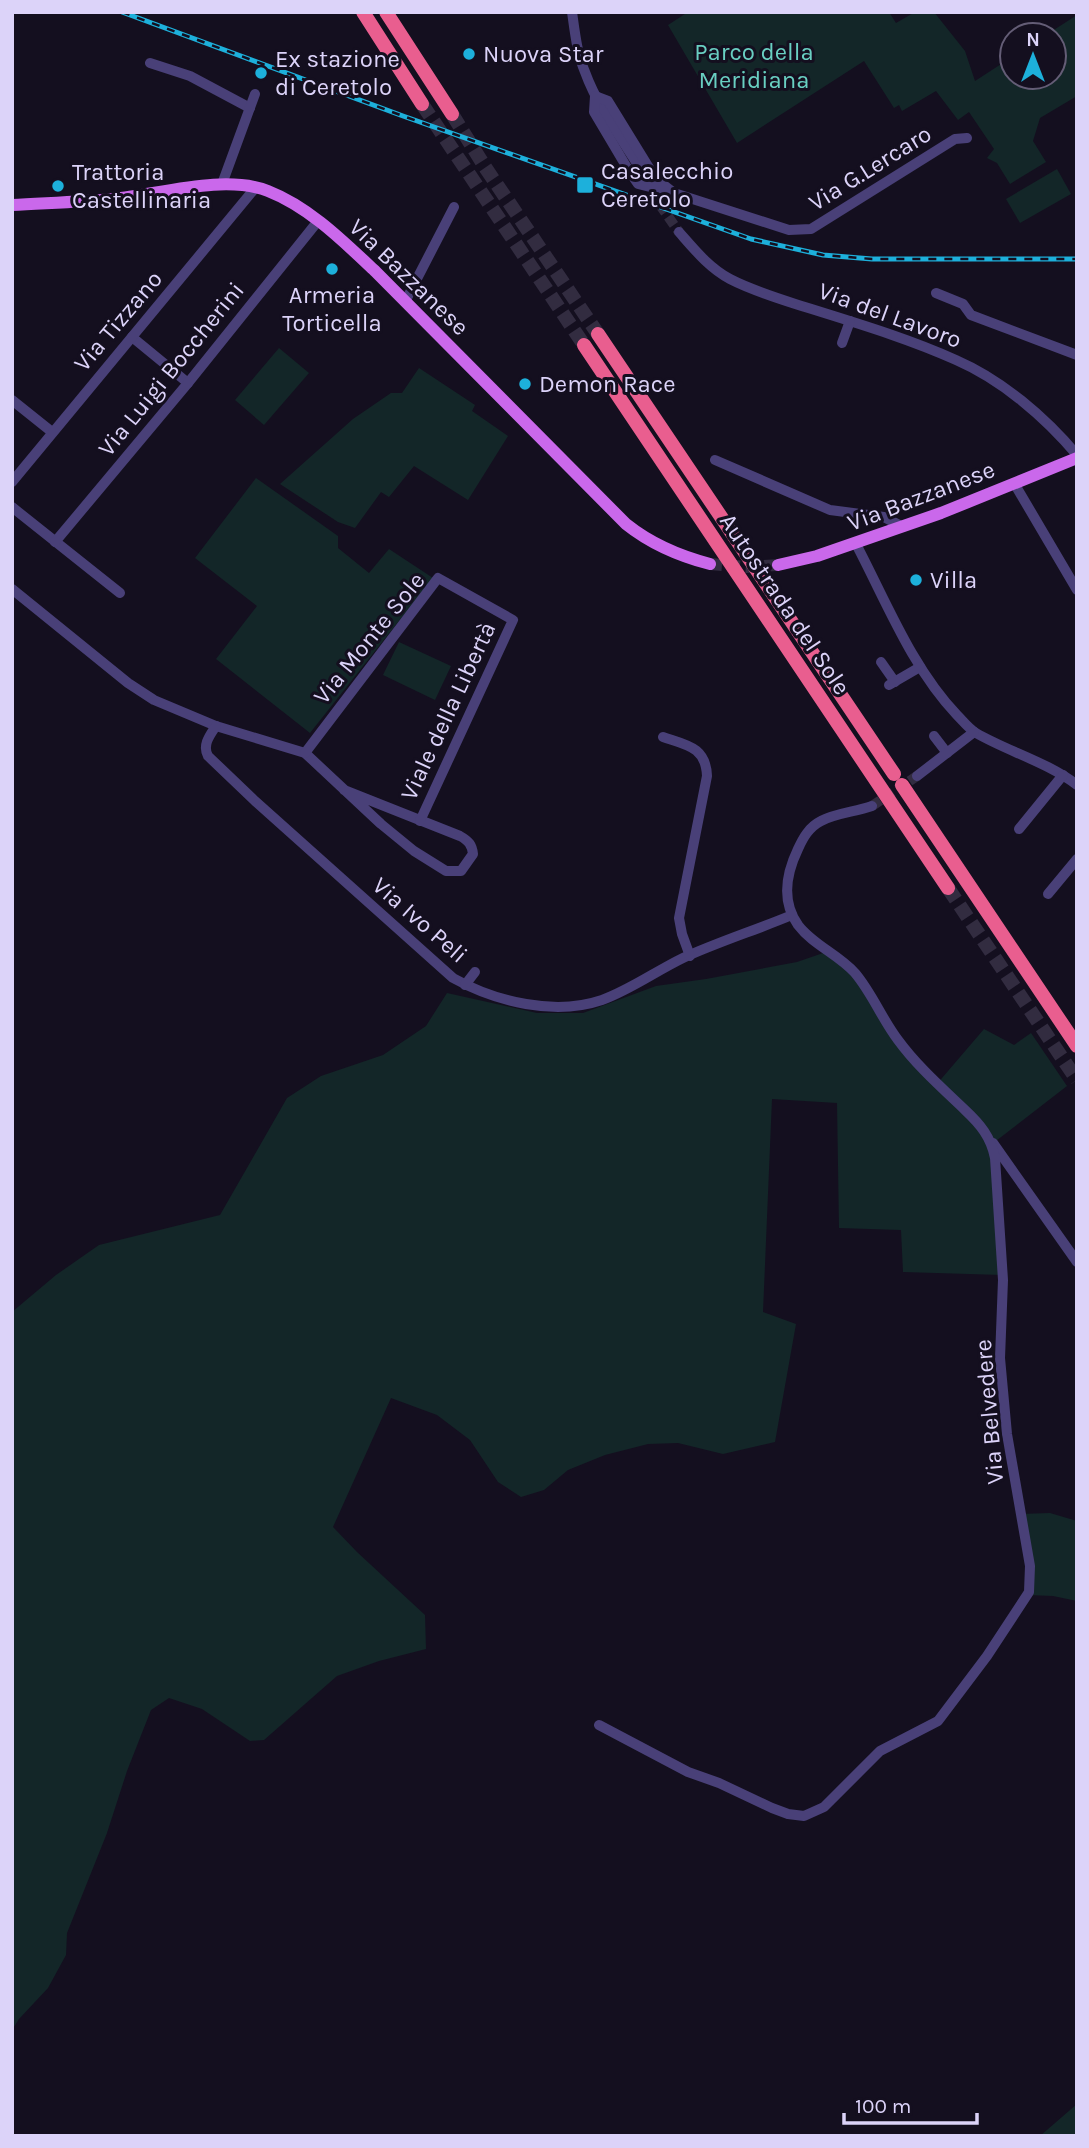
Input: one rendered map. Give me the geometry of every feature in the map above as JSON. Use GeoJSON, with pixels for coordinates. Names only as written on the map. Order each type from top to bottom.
{"type":"FeatureCollection","features":[{"type":"Feature","properties":{"kind":"highway"},"geometry":{"type":"LineString","coordinates":[[363,12],[422,104]]}},
{"type":"Feature","properties":{"kind":"highway"},"geometry":{"type":"LineString","coordinates":[[386,12],[428,75]]}},
{"type":"Feature","properties":{"kind":"highway"},"geometry":{"type":"LineString","coordinates":[[392,12],[452,114]]}},
{"type":"Feature","properties":{"kind":"highway","name":"Autostrada del Sole"},"geometry":{"type":"LineString","coordinates":[[598,334],[1077,1046]]}},
{"type":"Feature","properties":{"kind":"highway","name":"Autostrada del Sole"},"geometry":{"type":"LineString","coordinates":[[584,345],[948,888]]}},
{"type":"Feature","properties":{"kind":"main road","name":"Via Bazzanese"},"geometry":{"type":"LineString","coordinates":[[12,205],[112,199],[222,184],[256,187],[293,203],[318,220],[406,300],[626,524],[654,543],[679,555],[710,564]]}},
{"type":"Feature","properties":{"kind":"main road","name":"Via Bazzanese"},"geometry":{"type":"LineString","coordinates":[[778,565],[856,544],[1077,457]]}},
{"type":"Feature","properties":{"kind":"street"},"geometry":{"type":"LineString","coordinates":[[572,12],[584,72],[638,165]]}},
{"type":"Feature","properties":{"kind":"street"},"geometry":{"type":"LineString","coordinates":[[150,63],[190,76],[250,108]]}},
{"type":"Feature","properties":{"kind":"street"},"geometry":{"type":"LineString","coordinates":[[222,184],[255,94]]}},
{"type":"Feature","properties":{"kind":"street"},"geometry":{"type":"LineString","coordinates":[[596,96],[608,101],[656,179],[674,193]]}},
{"type":"Feature","properties":{"kind":"street","name":"Via G.Lercaro"},"geometry":{"type":"LineString","coordinates":[[596,96],[594,113],[638,184],[789,230],[811,229],[954,139],[967,138]]}},
{"type":"Feature","properties":{"kind":"street","name":"Via Tizzano"},"geometry":{"type":"LineString","coordinates":[[12,482],[256,187]]}},
{"type":"Feature","properties":{"kind":"street"},"geometry":{"type":"LineString","coordinates":[[406,300],[454,207]]}},
{"type":"Feature","properties":{"kind":"street","name":"Via Luigi Boccherini"},"geometry":{"type":"LineString","coordinates":[[55,542],[188,383],[318,220]]}},
{"type":"Feature","properties":{"kind":"street","name":"Via del Lavoro"},"geometry":{"type":"LineString","coordinates":[[679,232],[701,257],[729,278],[779,298],[912,342],[974,368],[1042,418],[1077,457]]}},
{"type":"Feature","properties":{"kind":"street"},"geometry":{"type":"LineString","coordinates":[[936,293],[962,303],[971,315],[1077,355]]}},
{"type":"Feature","properties":{"kind":"street"},"geometry":{"type":"LineString","coordinates":[[842,342],[850,321]]}},
{"type":"Feature","properties":{"kind":"street"},"geometry":{"type":"LineString","coordinates":[[132,337],[188,383]]}},
{"type":"Feature","properties":{"kind":"street"},"geometry":{"type":"LineString","coordinates":[[12,400],[52,432]]}},
{"type":"Feature","properties":{"kind":"street"},"geometry":{"type":"LineString","coordinates":[[715,460],[830,510],[884,517],[903,527]]}},
{"type":"Feature","properties":{"kind":"street"},"geometry":{"type":"LineString","coordinates":[[1014,483],[1077,590]]}},
{"type":"Feature","properties":{"kind":"street"},"geometry":{"type":"LineString","coordinates":[[12,508],[120,593]]}},
{"type":"Feature","properties":{"kind":"street"},"geometry":{"type":"LineString","coordinates":[[856,544],[920,667],[946,704],[974,732],[1076,783]]}},
{"type":"Feature","properties":{"kind":"street","name":"Via Monte Sole"},"geometry":{"type":"LineString","coordinates":[[305,753],[438,578],[513,620]]}},
{"type":"Feature","properties":{"kind":"street","name":"Viale della Libertà"},"geometry":{"type":"LineString","coordinates":[[12,589],[128,683],[154,700],[216,726],[305,753],[380,824],[414,851],[446,871],[461,871],[473,855],[472,847],[468,841],[420,821],[513,620]]}},
{"type":"Feature","properties":{"kind":"street"},"geometry":{"type":"LineString","coordinates":[[881,662],[892,683],[920,667]]}},
{"type":"Feature","properties":{"kind":"street","name":"Via Ivo Peli"},"geometry":{"type":"LineString","coordinates":[[216,726],[206,744],[205,751],[208,756],[453,978],[488,994],[550,1007],[579,1006],[605,999],[690,956],[792,915]]}},
{"type":"Feature","properties":{"kind":"street"},"geometry":{"type":"LineString","coordinates":[[917,776],[974,732]]}},
{"type":"Feature","properties":{"kind":"street"},"geometry":{"type":"LineString","coordinates":[[934,736],[947,753]]}},
{"type":"Feature","properties":{"kind":"street"},"geometry":{"type":"LineString","coordinates":[[663,737],[699,751],[706,764],[707,776],[679,918],[690,956]]}},
{"type":"Feature","properties":{"kind":"street"},"geometry":{"type":"LineString","coordinates":[[1020,829],[1063,775]]}},
{"type":"Feature","properties":{"kind":"street"},"geometry":{"type":"LineString","coordinates":[[344,790],[420,821]]}},
{"type":"Feature","properties":{"kind":"street"},"geometry":{"type":"LineString","coordinates":[[872,806],[835,815],[818,822],[806,833],[792,864],[787,884],[786,894],[792,915],[806,934],[854,973],[900,1042],[975,1120],[1008,1161],[1077,1262]]}},
{"type":"Feature","properties":{"kind":"street"},"geometry":{"type":"LineString","coordinates":[[1048,894],[1077,859]]}},
{"type":"Feature","properties":{"kind":"street"},"geometry":{"type":"LineString","coordinates":[[465,985],[475,972]]}},
{"type":"Feature","properties":{"kind":"street","name":"Via Belvedere"},"geometry":{"type":"LineString","coordinates":[[599,1725],[688,1772],[780,1811],[804,1816],[824,1807],[880,1751],[938,1721],[987,1656],[1029,1592],[1030,1566],[1007,1434],[1000,1358],[1003,1280],[995,1158],[991,1140]]}},
{"type":"Feature","properties":{"kind":"green space","name":"Parco della Meridiana"},"geometry":{"type":"Polygon","coordinates":[[[688,12],[889,12],[896,23],[915,12],[934,12],[965,51],[975,81],[998,66],[998,91],[1068,91],[1068,21],[1077,15],[1077,96],[1040,118],[1033,141],[1046,162],[1010,184],[997,163],[987,158],[994,149],[969,112],[958,120],[936,91],[902,111],[899,105],[894,108],[864,61],[737,143],[668,25],[688,12]]]}},
{"type":"Feature","properties":{"kind":"green space"},"geometry":{"type":"Polygon","coordinates":[[[1057,169],[1071,194],[1020,223],[1006,199],[1057,169]]]}},
{"type":"Feature","properties":{"kind":"green space"},"geometry":{"type":"Polygon","coordinates":[[[279,348],[309,373],[264,425],[235,400],[279,348]]]}},
{"type":"Feature","properties":{"kind":"green space"},"geometry":{"type":"Polygon","coordinates":[[[419,368],[475,405],[472,411],[508,436],[468,500],[414,466],[389,497],[381,492],[355,528],[338,522],[280,484],[353,419],[391,393],[402,393],[419,368]]]}},
{"type":"Feature","properties":{"kind":"green space"},"geometry":{"type":"Polygon","coordinates":[[[256,478],[338,536],[338,548],[369,573],[389,549],[433,578],[310,733],[216,659],[257,606],[195,558],[256,478]]]}},
{"type":"Feature","properties":{"kind":"green space"},"geometry":{"type":"Polygon","coordinates":[[[399,642],[451,666],[435,700],[383,675],[399,642]]]}},
{"type":"Feature","properties":{"kind":"green space"},"geometry":{"type":"Polygon","coordinates":[[[829,951],[854,972],[936,1085],[984,1029],[1014,1045],[1031,1033],[1067,1086],[992,1144],[1002,1275],[903,1272],[901,1230],[839,1228],[837,1103],[772,1099],[763,1312],[796,1324],[775,1442],[723,1454],[678,1443],[648,1444],[605,1455],[568,1470],[544,1490],[521,1497],[498,1482],[470,1440],[437,1415],[391,1398],[333,1527],[425,1615],[426,1649],[379,1661],[337,1676],[264,1740],[250,1741],[202,1709],[169,1698],[151,1710],[107,1833],[67,1933],[66,1955],[48,1988],[12,2030],[12,1312],[56,1275],[99,1245],[220,1215],[287,1098],[321,1076],[383,1055],[426,1026],[447,993],[537,1013],[583,1013],[656,986],[797,962],[829,951]]]}},
{"type":"Feature","properties":{"kind":"green space"},"geometry":{"type":"Polygon","coordinates":[[[1050,1513],[1077,1521],[1077,1601],[1028,1595],[1020,1514],[1050,1513]]]}},
{"type":"Feature","properties":{"kind":"green space"},"geometry":{"type":"Polygon","coordinates":[[[1077,2104],[1077,2136],[1040,2136],[1077,2104]]]}},
{"type":"Feature","properties":{"kind":"tunnel"},"geometry":{"type":"LineString","coordinates":[[422,104],[584,345]]}},
{"type":"Feature","properties":{"kind":"tunnel"},"geometry":{"type":"LineString","coordinates":[[452,114],[598,334]]}},
{"type":"Feature","properties":{"kind":"tunnel"},"geometry":{"type":"LineString","coordinates":[[638,165],[655,198],[679,232]]}},
{"type":"Feature","properties":{"kind":"tunnel"},"geometry":{"type":"LineString","coordinates":[[710,564],[746,567],[778,565]]}},
{"type":"Feature","properties":{"kind":"tunnel"},"geometry":{"type":"LineString","coordinates":[[872,806],[917,776]]}},
{"type":"Feature","properties":{"kind":"tunnel"},"geometry":{"type":"LineString","coordinates":[[948,888],[1077,1080]]}},
{"type":"Feature","properties":{"kind":"railway"},"geometry":{"type":"LineString","coordinates":[[122,12],[403,116],[751,239],[823,255],[872,259],[1077,259]]}},
{"type":"Feature","properties":{"kind":"place","name":"Nuova Star"},"geometry":{"type":"Point","coordinates":[469,54]}},
{"type":"Feature","properties":{"kind":"place","name":"Ex stazione di Ceretolo"},"geometry":{"type":"Point","coordinates":[261,73]}},
{"type":"Feature","properties":{"kind":"place","name":"Casalecchio Ceretolo"},"geometry":{"type":"Point","coordinates":[585,185]}},
{"type":"Feature","properties":{"kind":"place","name":"Trattoria Castellinaria"},"geometry":{"type":"Point","coordinates":[58,186]}},
{"type":"Feature","properties":{"kind":"place","name":"Armeria Torticella"},"geometry":{"type":"Point","coordinates":[332,269]}},
{"type":"Feature","properties":{"kind":"place","name":"Demon Race"},"geometry":{"type":"Point","coordinates":[525,384]}},
{"type":"Feature","properties":{"kind":"place","name":"Villa"},"geometry":{"type":"Point","coordinates":[916,580]}}]}
